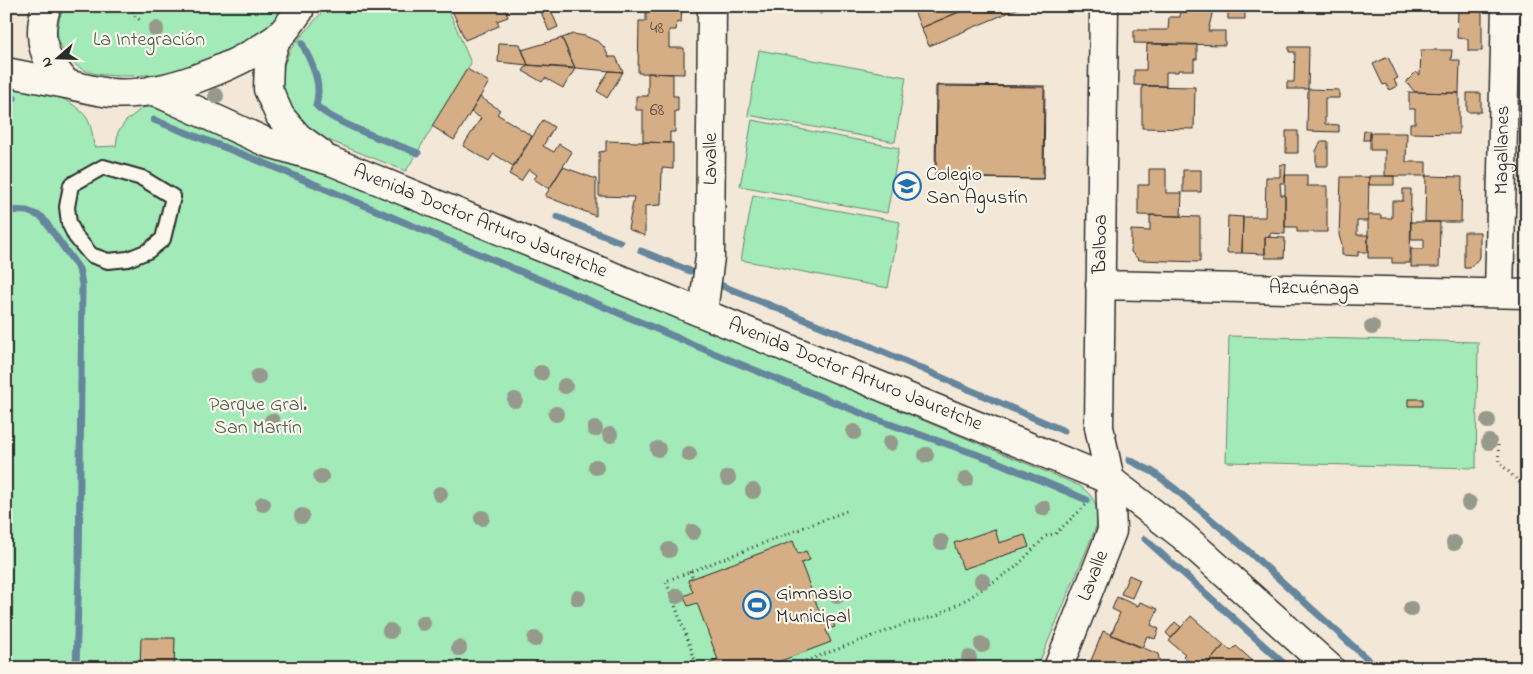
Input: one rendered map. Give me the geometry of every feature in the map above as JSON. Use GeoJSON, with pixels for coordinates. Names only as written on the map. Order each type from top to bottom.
{"type":"FeatureCollection","features":[{"type":"Feature","properties":{"kind":"main road"},"geometry":{"type":"LineString","coordinates":[[47,6],[44,14],[42,37],[49,60],[66,84]]}},
{"type":"Feature","properties":{"kind":"main road","name":"Lavalle"},"geometry":{"type":"LineString","coordinates":[[703,312],[710,257],[712,6]]}},
{"type":"Feature","properties":{"kind":"main road","name":"Balboa"},"geometry":{"type":"LineString","coordinates":[[1104,6],[1099,428],[1110,480]]}},
{"type":"Feature","properties":{"kind":"main road","name":"Magallanes"},"geometry":{"type":"LineString","coordinates":[[1499,293],[1515,94],[1506,6]]}},
{"type":"Feature","properties":{"kind":"main road"},"geometry":{"type":"LineString","coordinates":[[6,72],[110,93],[126,94],[152,90],[205,75],[244,58],[276,39],[300,8]]}},
{"type":"Feature","properties":{"kind":"main road","name":"Avenida Doctor Arturo Jauretche"},"geometry":{"type":"LineString","coordinates":[[276,39],[269,61],[268,89],[280,116],[298,137],[331,161]]}},
{"type":"Feature","properties":{"kind":"main road","name":"Avenida Doctor Arturo Jauretche"},"geometry":{"type":"LineString","coordinates":[[152,90],[266,142],[331,161],[1110,480],[1182,535],[1330,668]]}},
{"type":"Feature","properties":{"kind":"main road","name":"Azcuénaga"},"geometry":{"type":"LineString","coordinates":[[1100,285],[1527,294]]}},
{"type":"Feature","properties":{"kind":"main road","name":"Lavalle"},"geometry":{"type":"LineString","coordinates":[[1058,668],[1112,531],[1110,480]]}},
{"type":"Feature","properties":{"kind":"lane"},"geometry":{"type":"LineString","coordinates":[[103,167],[142,178],[173,197],[163,239],[148,251],[128,259],[108,260],[91,255],[76,237],[69,223],[67,207],[71,185],[103,167]]}},
{"type":"Feature","properties":{"kind":"path"},"geometry":{"type":"LineString","coordinates":[[132,6],[135,16],[140,20]]}},
{"type":"Feature","properties":{"kind":"path"},"geometry":{"type":"LineString","coordinates":[[1498,445],[1499,462],[1527,490]]}},
{"type":"Feature","properties":{"kind":"path"},"geometry":{"type":"LineString","coordinates":[[787,668],[908,623],[936,616],[969,598],[1016,567],[1046,536],[1056,533],[1091,500]]}},
{"type":"Feature","properties":{"kind":"path"},"geometry":{"type":"LineString","coordinates":[[698,668],[666,581],[849,510]]}},
{"type":"Feature","properties":{"kind":"path"},"geometry":{"type":"LineString","coordinates":[[690,571],[693,578]]}},
{"type":"Feature","properties":{"kind":"path"},"geometry":{"type":"LineString","coordinates":[[106,661],[137,661],[137,668]]}},
{"type":"Feature","properties":{"kind":"green space","name":"La Integración"},"geometry":{"type":"Polygon","coordinates":[[[65,6],[284,6],[275,19],[262,31],[231,51],[214,59],[180,70],[124,76],[92,73],[72,62],[62,50],[58,35],[59,20],[65,6]]]}},
{"type":"Feature","properties":{"kind":"green space"},"geometry":{"type":"Polygon","coordinates":[[[327,6],[447,6],[471,63],[406,171],[328,140],[302,122],[285,98],[282,81],[284,65],[290,50],[327,6]]]}},
{"type":"Feature","properties":{"kind":"green space"},"geometry":{"type":"Polygon","coordinates":[[[759,50],[906,77],[895,142],[748,115],[759,50]]]}},
{"type":"Feature","properties":{"kind":"green space","name":"Parque Gral. San Martín"},"geometry":{"type":"Polygon","coordinates":[[[6,80],[52,94],[73,105],[88,120],[94,147],[116,146],[118,132],[126,121],[142,108],[155,106],[195,117],[1078,485],[1092,497],[1096,506],[1097,525],[1037,668],[6,668],[6,80]]]}},
{"type":"Feature","properties":{"kind":"green space"},"geometry":{"type":"Polygon","coordinates":[[[752,120],[899,148],[887,213],[740,186],[752,120]]]}},
{"type":"Feature","properties":{"kind":"green space"},"geometry":{"type":"Polygon","coordinates":[[[753,195],[900,222],[888,288],[741,260],[753,195]]]}},
{"type":"Feature","properties":{"kind":"green space"},"geometry":{"type":"Polygon","coordinates":[[[1229,336],[1478,342],[1476,468],[1226,462],[1229,336]]]}},
{"type":"Feature","properties":{"kind":"building"},"geometry":{"type":"Polygon","coordinates":[[[450,6],[504,6],[508,17],[497,21],[499,26],[465,40],[450,6]]]}},
{"type":"Feature","properties":{"kind":"building"},"geometry":{"type":"Polygon","coordinates":[[[646,6],[682,6],[681,23],[677,22],[676,30],[669,30],[669,48],[684,48],[684,74],[638,73],[639,21],[646,21],[646,6]]]}},
{"type":"Feature","properties":{"kind":"building"},"geometry":{"type":"Polygon","coordinates":[[[816,6],[839,6],[820,14],[816,6]]]}},
{"type":"Feature","properties":{"kind":"building"},"geometry":{"type":"Polygon","coordinates":[[[912,6],[973,6],[921,28],[912,6]]]}},
{"type":"Feature","properties":{"kind":"building"},"geometry":{"type":"Polygon","coordinates":[[[973,6],[1024,6],[929,46],[921,28],[973,6]]]}},
{"type":"Feature","properties":{"kind":"building"},"geometry":{"type":"Polygon","coordinates":[[[1181,6],[1194,6],[1213,10],[1208,31],[1225,31],[1225,45],[1134,43],[1134,30],[1168,30],[1169,17],[1180,17],[1181,6]]]}},
{"type":"Feature","properties":{"kind":"building"},"geometry":{"type":"Polygon","coordinates":[[[1228,6],[1245,6],[1245,19],[1228,19],[1228,6]]]}},
{"type":"Feature","properties":{"kind":"building"},"geometry":{"type":"Polygon","coordinates":[[[1440,6],[1482,6],[1482,9],[1440,9],[1440,6]]]}},
{"type":"Feature","properties":{"kind":"building"},"geometry":{"type":"Polygon","coordinates":[[[550,8],[558,27],[549,31],[541,12],[550,8]]]}},
{"type":"Feature","properties":{"kind":"building"},"geometry":{"type":"Polygon","coordinates":[[[1458,9],[1482,9],[1482,51],[1468,51],[1468,39],[1457,38],[1458,9]]]}},
{"type":"Feature","properties":{"kind":"building"},"geometry":{"type":"Polygon","coordinates":[[[573,34],[585,36],[599,42],[609,57],[616,57],[623,72],[575,68],[562,38],[573,34]]]}},
{"type":"Feature","properties":{"kind":"building"},"geometry":{"type":"Polygon","coordinates":[[[562,38],[575,68],[528,65],[522,50],[562,38]]]}},
{"type":"Feature","properties":{"kind":"building"},"geometry":{"type":"Polygon","coordinates":[[[499,43],[520,44],[528,65],[498,62],[499,43]]]}},
{"type":"Feature","properties":{"kind":"building"},"geometry":{"type":"Polygon","coordinates":[[[1147,44],[1197,45],[1197,59],[1194,59],[1194,70],[1166,72],[1166,86],[1134,85],[1134,70],[1146,70],[1147,44]]]}},
{"type":"Feature","properties":{"kind":"building"},"geometry":{"type":"Polygon","coordinates":[[[1289,47],[1309,47],[1308,89],[1287,89],[1287,82],[1294,82],[1295,52],[1289,52],[1289,47]]]}},
{"type":"Feature","properties":{"kind":"building"},"geometry":{"type":"Polygon","coordinates":[[[1421,50],[1452,50],[1451,60],[1460,60],[1459,93],[1415,92],[1406,82],[1416,72],[1420,75],[1421,50]]]}},
{"type":"Feature","properties":{"kind":"building"},"geometry":{"type":"Polygon","coordinates":[[[1388,57],[1398,78],[1394,80],[1397,86],[1389,90],[1386,84],[1383,85],[1373,64],[1388,57]]]}},
{"type":"Feature","properties":{"kind":"building"},"geometry":{"type":"Polygon","coordinates":[[[527,65],[575,69],[563,88],[545,78],[542,82],[523,71],[527,65]]]}},
{"type":"Feature","properties":{"kind":"building"},"geometry":{"type":"Polygon","coordinates":[[[467,69],[489,82],[454,140],[432,126],[467,69]]]}},
{"type":"Feature","properties":{"kind":"building"},"geometry":{"type":"Polygon","coordinates":[[[609,71],[623,72],[607,98],[597,91],[609,71]]]}},
{"type":"Feature","properties":{"kind":"building"},"geometry":{"type":"Polygon","coordinates":[[[648,73],[673,74],[673,96],[678,96],[678,111],[675,111],[675,132],[670,132],[670,143],[643,142],[643,110],[636,110],[636,96],[648,96],[648,73]]]}},
{"type":"Feature","properties":{"kind":"building"},"geometry":{"type":"Polygon","coordinates":[[[937,85],[1045,86],[1044,179],[936,177],[937,85]]]}},
{"type":"Feature","properties":{"kind":"building"},"geometry":{"type":"Polygon","coordinates":[[[936,86],[1044,87],[1043,179],[935,178],[936,86]]]}},
{"type":"Feature","properties":{"kind":"building"},"geometry":{"type":"Polygon","coordinates":[[[1142,86],[1195,87],[1194,129],[1142,128],[1142,86]]]}},
{"type":"Feature","properties":{"kind":"building"},"geometry":{"type":"Polygon","coordinates":[[[1308,89],[1339,90],[1339,98],[1325,98],[1325,124],[1339,125],[1339,132],[1307,131],[1308,89]]]}},
{"type":"Feature","properties":{"kind":"building"},"geometry":{"type":"Polygon","coordinates":[[[1409,92],[1459,93],[1459,134],[1410,133],[1410,123],[1415,123],[1415,109],[1409,109],[1409,92]]]}},
{"type":"Feature","properties":{"kind":"building"},"geometry":{"type":"Polygon","coordinates":[[[1467,93],[1481,93],[1481,112],[1467,112],[1467,93]]]}},
{"type":"Feature","properties":{"kind":"building"},"geometry":{"type":"Polygon","coordinates":[[[480,97],[500,110],[497,114],[532,136],[513,166],[494,154],[489,161],[463,146],[481,118],[471,112],[480,97]]]}},
{"type":"Feature","properties":{"kind":"building"},"geometry":{"type":"Polygon","coordinates":[[[543,120],[554,127],[543,146],[554,152],[559,144],[572,152],[549,189],[534,179],[537,175],[529,169],[521,181],[509,174],[543,120]]]}},
{"type":"Feature","properties":{"kind":"building"},"geometry":{"type":"Polygon","coordinates":[[[1286,131],[1298,131],[1298,153],[1286,153],[1286,131]]]}},
{"type":"Feature","properties":{"kind":"building"},"geometry":{"type":"Polygon","coordinates":[[[1364,131],[1370,131],[1370,140],[1363,140],[1364,131]]]}},
{"type":"Feature","properties":{"kind":"building"},"geometry":{"type":"Polygon","coordinates":[[[1370,133],[1407,133],[1406,162],[1426,162],[1426,176],[1385,176],[1385,150],[1370,150],[1370,133]]]}},
{"type":"Feature","properties":{"kind":"building"},"geometry":{"type":"Polygon","coordinates":[[[606,141],[673,143],[673,169],[662,168],[661,205],[645,206],[645,236],[628,229],[634,197],[599,196],[599,152],[606,151],[606,141]]]}},
{"type":"Feature","properties":{"kind":"building"},"geometry":{"type":"Polygon","coordinates":[[[1321,141],[1328,141],[1328,166],[1316,166],[1316,151],[1321,141]]]}},
{"type":"Feature","properties":{"kind":"building"},"geometry":{"type":"Polygon","coordinates":[[[1286,164],[1285,183],[1280,183],[1281,195],[1285,195],[1285,234],[1270,233],[1270,237],[1265,237],[1265,254],[1242,253],[1243,217],[1265,217],[1266,177],[1280,177],[1280,165],[1286,164]]]}},
{"type":"Feature","properties":{"kind":"building"},"geometry":{"type":"Polygon","coordinates":[[[563,167],[596,179],[596,216],[545,196],[563,167]]]}},
{"type":"Feature","properties":{"kind":"building"},"geometry":{"type":"Polygon","coordinates":[[[1149,169],[1166,169],[1166,193],[1182,193],[1181,216],[1138,215],[1138,185],[1149,185],[1149,169]]]}},
{"type":"Feature","properties":{"kind":"building"},"geometry":{"type":"Polygon","coordinates":[[[1183,170],[1201,170],[1201,192],[1183,192],[1183,170]]]}},
{"type":"Feature","properties":{"kind":"building"},"geometry":{"type":"Polygon","coordinates":[[[1285,175],[1307,175],[1307,186],[1327,186],[1327,232],[1297,232],[1297,227],[1285,227],[1285,175]]]}},
{"type":"Feature","properties":{"kind":"building"},"geometry":{"type":"Polygon","coordinates":[[[1369,176],[1394,176],[1394,185],[1369,185],[1369,176]]]}},
{"type":"Feature","properties":{"kind":"building"},"geometry":{"type":"Polygon","coordinates":[[[1426,176],[1462,177],[1461,222],[1425,222],[1426,176]]]}},
{"type":"Feature","properties":{"kind":"building"},"geometry":{"type":"Polygon","coordinates":[[[1341,177],[1369,177],[1368,221],[1357,221],[1357,235],[1368,235],[1368,252],[1358,252],[1358,256],[1342,255],[1339,235],[1341,177]]]}},
{"type":"Feature","properties":{"kind":"building"},"geometry":{"type":"Polygon","coordinates":[[[1403,189],[1411,189],[1410,263],[1392,263],[1392,258],[1368,258],[1368,215],[1381,215],[1381,218],[1392,218],[1392,201],[1403,201],[1403,189]]]}},
{"type":"Feature","properties":{"kind":"building"},"geometry":{"type":"Polygon","coordinates":[[[1150,215],[1200,217],[1200,262],[1139,260],[1131,252],[1131,230],[1150,231],[1150,215]]]}},
{"type":"Feature","properties":{"kind":"building"},"geometry":{"type":"Polygon","coordinates":[[[1228,216],[1243,217],[1242,253],[1227,253],[1228,216]]]}},
{"type":"Feature","properties":{"kind":"building"},"geometry":{"type":"Polygon","coordinates":[[[1411,222],[1440,222],[1439,267],[1411,267],[1411,249],[1424,249],[1424,239],[1411,239],[1411,222]]]}},
{"type":"Feature","properties":{"kind":"building"},"geometry":{"type":"Polygon","coordinates":[[[1464,232],[1480,232],[1480,257],[1470,268],[1464,268],[1464,232]]]}},
{"type":"Feature","properties":{"kind":"building"},"geometry":{"type":"Polygon","coordinates":[[[1265,237],[1285,238],[1284,258],[1265,258],[1265,237]]]}},
{"type":"Feature","properties":{"kind":"building"},"geometry":{"type":"Polygon","coordinates":[[[1408,399],[1423,399],[1423,406],[1408,406],[1408,399]]]}},
{"type":"Feature","properties":{"kind":"building"},"geometry":{"type":"Polygon","coordinates":[[[995,529],[999,543],[1025,535],[1029,547],[963,569],[954,543],[995,529]]]}},
{"type":"Feature","properties":{"kind":"building","name":"Gimnasio Municipal"},"geometry":{"type":"Polygon","coordinates":[[[793,541],[798,554],[806,551],[810,560],[801,563],[823,621],[831,618],[835,627],[826,630],[831,642],[762,668],[711,668],[709,664],[718,660],[697,603],[688,606],[684,596],[693,592],[688,580],[793,541]]]}},
{"type":"Feature","properties":{"kind":"building"},"geometry":{"type":"Polygon","coordinates":[[[1129,575],[1140,580],[1132,598],[1121,594],[1129,575]]]}},
{"type":"Feature","properties":{"kind":"building"},"geometry":{"type":"Polygon","coordinates":[[[1117,597],[1138,606],[1140,602],[1158,609],[1151,625],[1159,629],[1155,639],[1147,636],[1142,648],[1111,635],[1120,613],[1112,609],[1117,597]]]}},
{"type":"Feature","properties":{"kind":"building"},"geometry":{"type":"Polygon","coordinates":[[[1191,616],[1224,645],[1204,668],[1196,668],[1183,656],[1185,654],[1169,641],[1191,616]]]}},
{"type":"Feature","properties":{"kind":"building"},"geometry":{"type":"Polygon","coordinates":[[[1175,622],[1181,627],[1171,638],[1166,633],[1175,622]]]}},
{"type":"Feature","properties":{"kind":"building"},"geometry":{"type":"Polygon","coordinates":[[[1103,631],[1158,654],[1161,668],[1145,668],[1134,663],[1133,668],[1088,668],[1103,631]]]}},
{"type":"Feature","properties":{"kind":"building"},"geometry":{"type":"Polygon","coordinates":[[[141,638],[175,638],[174,668],[140,668],[141,638]]]}},
{"type":"Feature","properties":{"kind":"building"},"geometry":{"type":"Polygon","coordinates":[[[1224,645],[1231,651],[1236,646],[1255,663],[1251,668],[1203,668],[1224,645]]]}},
{"type":"Feature","properties":{"kind":"waterway"},"geometry":{"type":"LineString","coordinates":[[302,43],[317,81],[318,97],[316,105],[323,112],[348,125],[418,153]]}},
{"type":"Feature","properties":{"kind":"waterway"},"geometry":{"type":"LineString","coordinates":[[6,99],[14,98]]}},
{"type":"Feature","properties":{"kind":"waterway"},"geometry":{"type":"LineString","coordinates":[[154,120],[262,162],[725,358],[878,420],[990,459],[1087,500]]}},
{"type":"Feature","properties":{"kind":"waterway"},"geometry":{"type":"LineString","coordinates":[[6,210],[27,211],[42,217],[79,269],[82,284],[76,668]]}},
{"type":"Feature","properties":{"kind":"waterway"},"geometry":{"type":"LineString","coordinates":[[557,217],[620,242]]}},
{"type":"Feature","properties":{"kind":"waterway"},"geometry":{"type":"LineString","coordinates":[[641,251],[690,271]]}},
{"type":"Feature","properties":{"kind":"waterway"},"geometry":{"type":"LineString","coordinates":[[720,285],[865,344],[1064,431]]}},
{"type":"Feature","properties":{"kind":"waterway"},"geometry":{"type":"LineString","coordinates":[[1129,460],[1153,472],[1174,488],[1246,549],[1377,668]]}},
{"type":"Feature","properties":{"kind":"waterway"},"geometry":{"type":"LineString","coordinates":[[1145,539],[1289,668]]}},
{"type":"Feature","properties":{"kind":"place","name":"Colegio San Agustín"},"geometry":{"type":"Point","coordinates":[907,186]}},
{"type":"Feature","properties":{"kind":"place","name":"Gimnasio Municipal"},"geometry":{"type":"Point","coordinates":[757,605]}}]}
